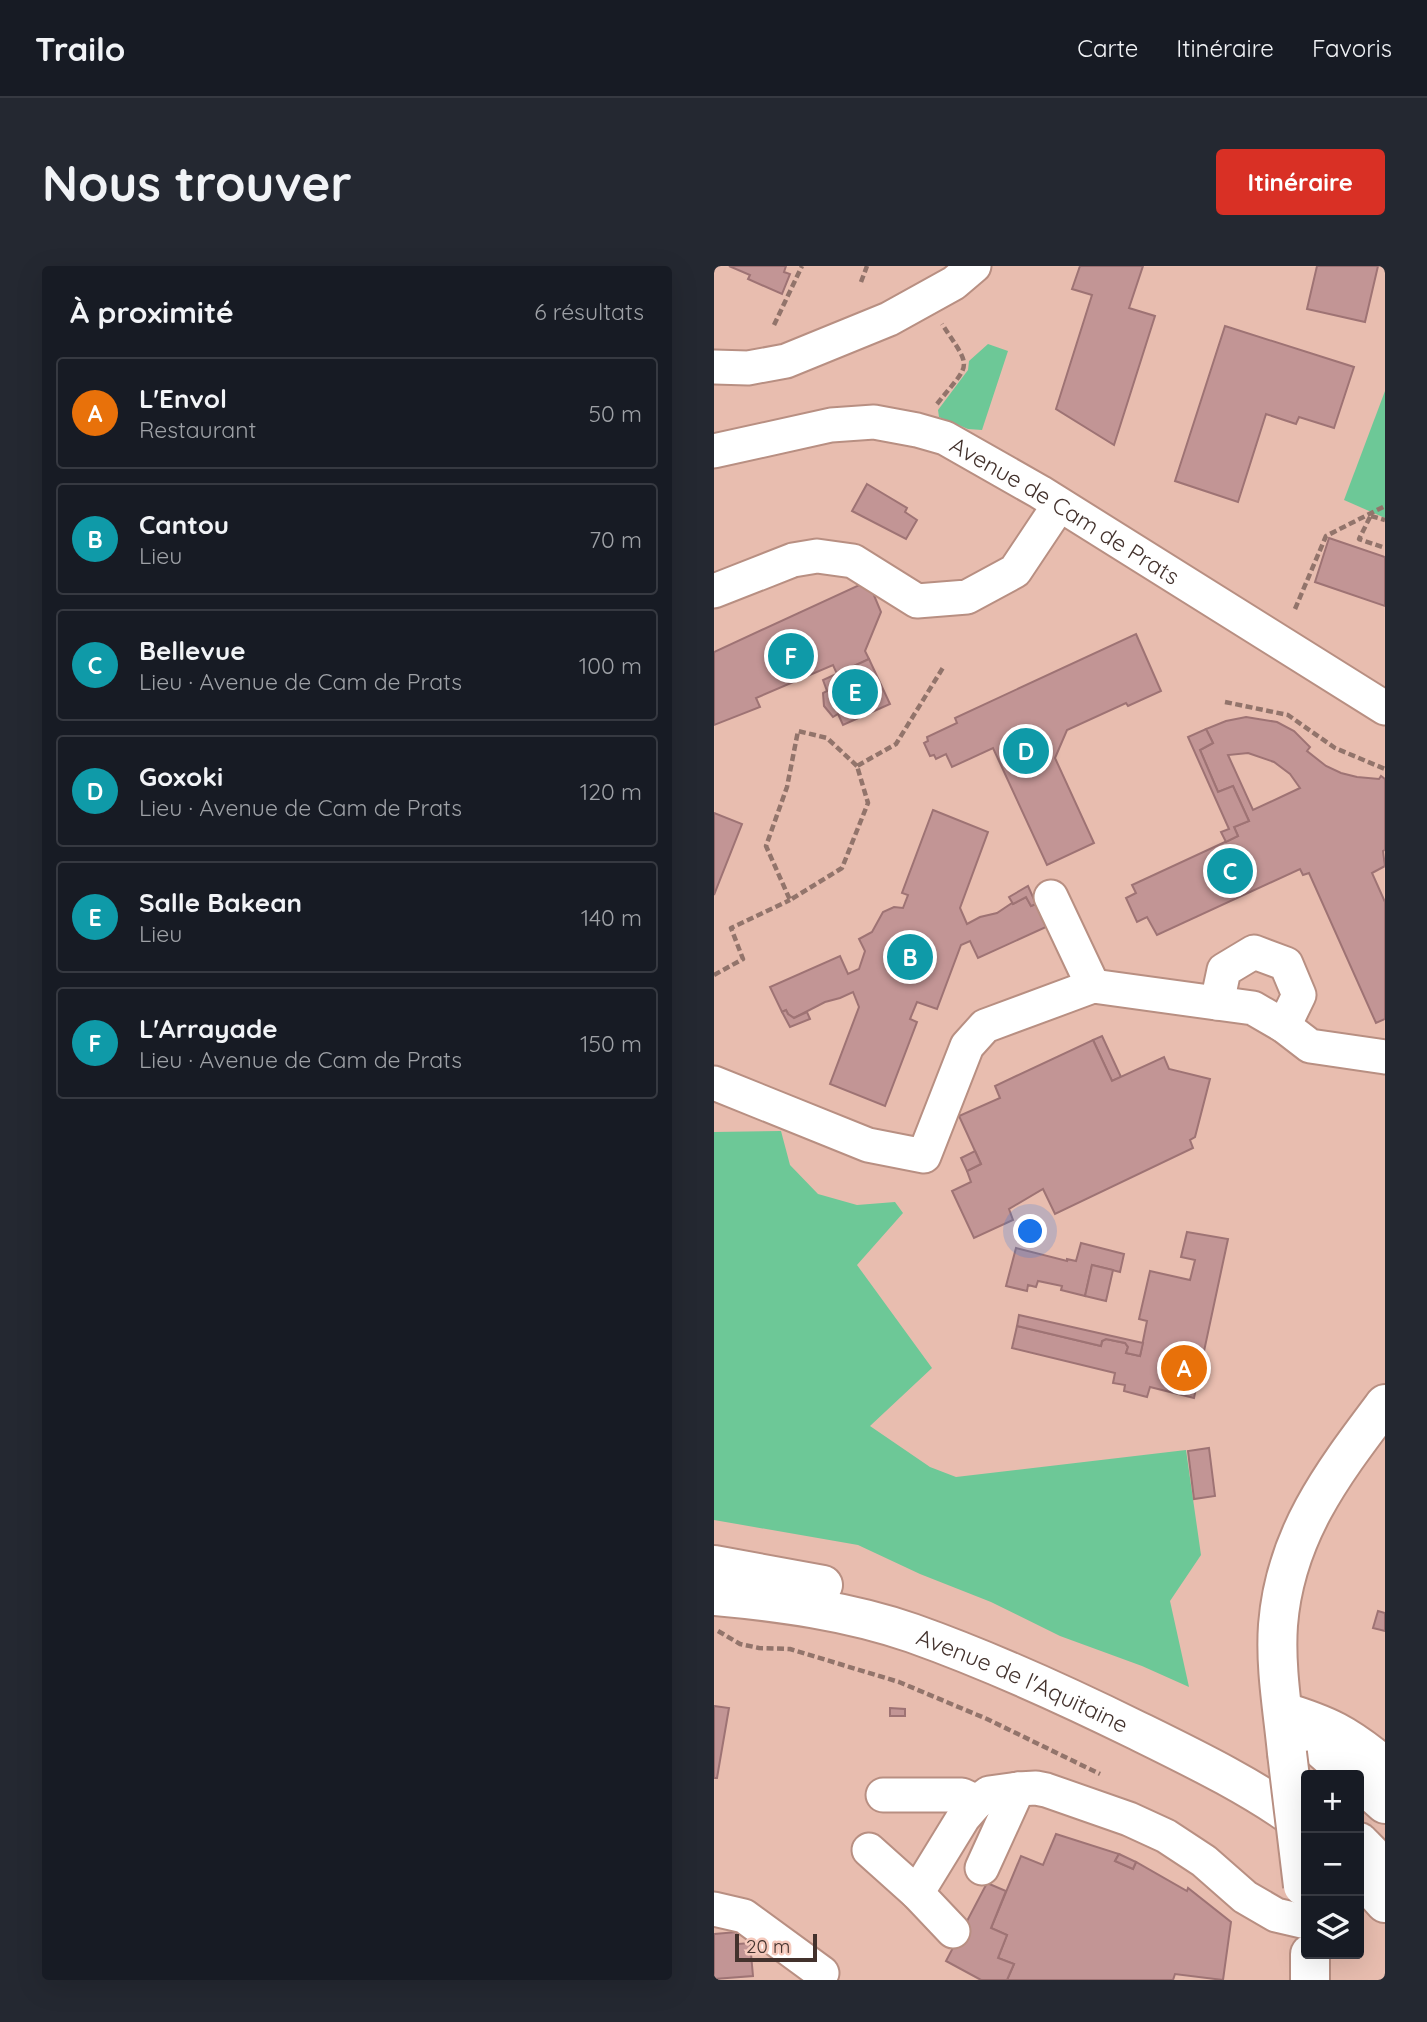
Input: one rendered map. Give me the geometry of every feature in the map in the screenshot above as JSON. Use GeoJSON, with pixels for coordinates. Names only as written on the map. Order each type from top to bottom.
{"type":"FeatureCollection","features":[{"type":"Feature","properties":{"kind":"main road"},"geometry":{"type":"LineString","coordinates":[[1304,1896],[1278,1660],[1278,1627],[1286,1577],[1295,1546],[1331,1475],[1384,1407]]}},
{"type":"Feature","properties":{"kind":"main road","name":"Avenue de l'Aquitaine"},"geometry":{"type":"LineString","coordinates":[[714,1565],[852,1591],[915,1611],[991,1641],[1170,1720],[1236,1754],[1301,1796]]}},
{"type":"Feature","properties":{"kind":"main road","name":"Avenue de l'Aquitaine"},"geometry":{"type":"LineString","coordinates":[[714,1596],[769,1601],[843,1614],[911,1632],[1055,1692],[1208,1765],[1233,1778],[1301,1823]]}},
{"type":"Feature","properties":{"kind":"main road"},"geometry":{"type":"LineString","coordinates":[[1283,1709],[1318,1746],[1346,1770]]}},
{"type":"Feature","properties":{"kind":"main road"},"geometry":{"type":"LineString","coordinates":[[1364,1786],[1385,1804]]}},
{"type":"Feature","properties":{"kind":"main road"},"geometry":{"type":"LineString","coordinates":[[1364,1847],[1385,1868]]}},
{"type":"Feature","properties":{"kind":"main road"},"geometry":{"type":"LineString","coordinates":[[1364,1880],[1385,1903]]}},
{"type":"Feature","properties":{"kind":"main road"},"geometry":{"type":"LineString","coordinates":[[1310,1959],[1310,1980]]}},
{"type":"Feature","properties":{"kind":"street"},"geometry":{"type":"LineString","coordinates":[[714,367],[748,369],[786,361],[889,319],[954,283],[974,266]]}},
{"type":"Feature","properties":{"kind":"street","name":"Avenue de Cam de Prats"},"geometry":{"type":"LineString","coordinates":[[714,452],[831,425],[874,422],[945,438],[1059,505],[1385,708]]}},
{"type":"Feature","properties":{"kind":"street"},"geometry":{"type":"LineString","coordinates":[[714,591],[793,560],[817,556],[853,561],[917,601],[967,597],[1015,571],[1059,505]]}},
{"type":"Feature","properties":{"kind":"street"},"geometry":{"type":"LineString","coordinates":[[1051,897],[1093,986]]}},
{"type":"Feature","properties":{"kind":"street"},"geometry":{"type":"LineString","coordinates":[[1217,1003],[1224,970],[1254,952],[1286,964],[1295,985],[1299,995],[1284,1026]]}},
{"type":"Feature","properties":{"kind":"street"},"geometry":{"type":"LineString","coordinates":[[714,1083],[868,1144],[924,1156],[967,1046],[985,1026],[1093,986],[1252,1008],[1284,1026],[1310,1046],[1385,1057]]}},
{"type":"Feature","properties":{"kind":"street"},"geometry":{"type":"LineString","coordinates":[[1283,1709],[1323,1721],[1353,1737],[1385,1763]]}},
{"type":"Feature","properties":{"kind":"street"},"geometry":{"type":"LineString","coordinates":[[918,1893],[962,1818],[977,1802],[989,1793],[1035,1788],[1129,1819],[1166,1836],[1204,1861],[1245,1897],[1276,1916],[1301,1907]]}},
{"type":"Feature","properties":{"kind":"street"},"geometry":{"type":"LineString","coordinates":[[982,1868],[1018,1789]]}},
{"type":"Feature","properties":{"kind":"street"},"geometry":{"type":"LineString","coordinates":[[883,1795],[962,1795],[977,1802]]}},
{"type":"Feature","properties":{"kind":"street"},"geometry":{"type":"LineString","coordinates":[[869,1850],[918,1893],[953,1931]]}},
{"type":"Feature","properties":{"kind":"street"},"geometry":{"type":"LineString","coordinates":[[714,1909],[744,1916],[822,1973]]}},
{"type":"Feature","properties":{"kind":"path"},"geometry":{"type":"LineString","coordinates":[[774,325],[802,266]]}},
{"type":"Feature","properties":{"kind":"path"},"geometry":{"type":"LineString","coordinates":[[861,282],[867,266]]}},
{"type":"Feature","properties":{"kind":"path"},"geometry":{"type":"LineString","coordinates":[[917,430],[965,369],[966,360],[926,300]]}},
{"type":"Feature","properties":{"kind":"path"},"geometry":{"type":"LineString","coordinates":[[1295,609],[1326,536],[1370,516],[1385,506]]}},
{"type":"Feature","properties":{"kind":"path"},"geometry":{"type":"LineString","coordinates":[[1370,516],[1385,520]]}},
{"type":"Feature","properties":{"kind":"path"},"geometry":{"type":"LineString","coordinates":[[1370,516],[1359,539],[1385,548]]}},
{"type":"Feature","properties":{"kind":"path"},"geometry":{"type":"LineString","coordinates":[[857,766],[896,744],[944,666]]}},
{"type":"Feature","properties":{"kind":"path"},"geometry":{"type":"LineString","coordinates":[[1225,702],[1288,715],[1335,748],[1385,769]]}},
{"type":"Feature","properties":{"kind":"path"},"geometry":{"type":"LineString","coordinates":[[714,975],[743,959],[731,928],[790,900],[842,868],[868,803],[857,766],[827,738],[798,731],[787,787],[766,846],[790,900]]}},
{"type":"Feature","properties":{"kind":"path"},"geometry":{"type":"LineString","coordinates":[[714,1628],[740,1644],[790,1649],[899,1682],[1100,1774]]}},
{"type":"Feature","properties":{"kind":"green space"},"geometry":{"type":"Polygon","coordinates":[[[988,344],[1008,351],[982,430],[968,429],[939,417],[938,410],[968,370],[969,361],[988,344]]]}},
{"type":"Feature","properties":{"kind":"green space"},"geometry":{"type":"Polygon","coordinates":[[[1385,391],[1385,518],[1344,500],[1385,391]]]}},
{"type":"Feature","properties":{"kind":"green space"},"geometry":{"type":"Polygon","coordinates":[[[781,1131],[790,1165],[818,1194],[857,1205],[895,1202],[903,1213],[857,1265],[932,1368],[870,1426],[930,1467],[956,1477],[1186,1450],[1201,1555],[1170,1601],[1189,1687],[1142,1666],[1060,1636],[991,1602],[920,1574],[858,1545],[714,1520],[714,1132],[781,1131]]]}},
{"type":"Feature","properties":{"kind":"building"},"geometry":{"type":"Polygon","coordinates":[[[729,266],[786,266],[784,272],[790,274],[782,294],[748,279],[750,275],[729,266]]]}},
{"type":"Feature","properties":{"kind":"building"},"geometry":{"type":"Polygon","coordinates":[[[1080,266],[1143,266],[1129,308],[1155,316],[1114,445],[1056,409],[1092,295],[1072,289],[1080,266]]]}},
{"type":"Feature","properties":{"kind":"building"},"geometry":{"type":"Polygon","coordinates":[[[1317,266],[1378,266],[1365,322],[1307,309],[1317,266]]]}},
{"type":"Feature","properties":{"kind":"building"},"geometry":{"type":"Polygon","coordinates":[[[1225,326],[1354,367],[1334,428],[1299,417],[1296,424],[1266,414],[1238,502],[1175,481],[1225,326]]]}},
{"type":"Feature","properties":{"kind":"building"},"geometry":{"type":"Polygon","coordinates":[[[867,484],[907,508],[905,512],[917,520],[906,539],[852,511],[867,484]]]}},
{"type":"Feature","properties":{"kind":"building"},"geometry":{"type":"Polygon","coordinates":[[[1329,538],[1385,557],[1385,606],[1315,582],[1329,538]]]}},
{"type":"Feature","properties":{"kind":"building"},"geometry":{"type":"Polygon","coordinates":[[[868,581],[881,612],[865,651],[869,659],[837,674],[833,665],[756,698],[760,707],[714,725],[714,652],[868,581]]]}},
{"type":"Feature","properties":{"kind":"building"},"geometry":{"type":"Polygon","coordinates":[[[1136,634],[1161,691],[1128,706],[1126,703],[1067,730],[1055,758],[1094,843],[1047,865],[993,748],[952,767],[946,754],[936,759],[934,755],[930,756],[924,743],[928,741],[927,737],[957,723],[955,718],[1136,634]]]}},
{"type":"Feature","properties":{"kind":"building"},"geometry":{"type":"Polygon","coordinates":[[[869,659],[890,704],[843,725],[838,714],[833,717],[824,706],[823,693],[827,691],[823,680],[869,659]]]}},
{"type":"Feature","properties":{"kind":"building"},"geometry":{"type":"Polygon","coordinates":[[[1246,717],[1277,722],[1294,731],[1310,747],[1307,751],[1326,766],[1357,777],[1379,779],[1381,776],[1385,779],[1385,866],[1372,873],[1385,902],[1385,1019],[1376,1023],[1309,873],[1303,875],[1300,869],[1157,935],[1147,917],[1137,922],[1126,898],[1136,893],[1132,885],[1238,836],[1234,827],[1249,821],[1233,786],[1218,792],[1200,750],[1213,743],[1206,729],[1246,717]],[[1248,753],[1228,755],[1253,810],[1300,788],[1290,774],[1274,762],[1248,753]]]}},
{"type":"Feature","properties":{"kind":"building"},"geometry":{"type":"Polygon","coordinates":[[[1206,729],[1213,743],[1200,750],[1218,792],[1233,786],[1249,821],[1234,827],[1238,836],[1226,842],[1221,832],[1229,829],[1188,737],[1206,729]]]}},
{"type":"Feature","properties":{"kind":"building"},"geometry":{"type":"Polygon","coordinates":[[[933,810],[988,832],[960,908],[967,924],[997,913],[1026,897],[1031,906],[1036,904],[1046,927],[978,958],[970,941],[961,945],[937,1009],[917,1002],[910,1019],[917,1022],[885,1106],[830,1084],[859,1007],[853,992],[825,1002],[794,1018],[786,1010],[782,1012],[770,987],[840,956],[848,974],[859,969],[865,951],[859,939],[872,932],[883,912],[894,907],[903,908],[908,895],[902,893],[933,810]]]}},
{"type":"Feature","properties":{"kind":"building"},"geometry":{"type":"Polygon","coordinates":[[[714,813],[742,824],[714,895],[714,813]]]}},
{"type":"Feature","properties":{"kind":"building"},"geometry":{"type":"Polygon","coordinates":[[[1028,886],[1036,904],[1031,906],[1026,897],[1013,904],[1009,897],[1028,886]]]}},
{"type":"Feature","properties":{"kind":"building"},"geometry":{"type":"Polygon","coordinates":[[[786,1010],[794,1018],[807,1012],[810,1019],[790,1027],[782,1012],[786,1010]]]}},
{"type":"Feature","properties":{"kind":"building"},"geometry":{"type":"Polygon","coordinates":[[[1102,1036],[1121,1077],[1112,1081],[1093,1040],[1102,1036]]]}},
{"type":"Feature","properties":{"kind":"building"},"geometry":{"type":"Polygon","coordinates":[[[1093,1040],[1112,1081],[1164,1057],[1169,1069],[1210,1079],[1195,1137],[1190,1140],[1193,1148],[1055,1214],[1043,1189],[1009,1209],[1013,1220],[974,1238],[952,1191],[971,1182],[967,1171],[981,1164],[959,1116],[1000,1098],[995,1086],[1093,1040]]]}},
{"type":"Feature","properties":{"kind":"building"},"geometry":{"type":"Polygon","coordinates":[[[975,1151],[981,1164],[967,1171],[961,1158],[975,1151]]]}},
{"type":"Feature","properties":{"kind":"building"},"geometry":{"type":"Polygon","coordinates":[[[1187,1232],[1228,1239],[1194,1398],[1150,1387],[1147,1397],[1124,1391],[1125,1385],[1113,1383],[1115,1373],[1012,1348],[1017,1326],[1101,1346],[1106,1339],[1125,1343],[1128,1347],[1126,1353],[1140,1356],[1147,1321],[1139,1319],[1150,1271],[1190,1280],[1195,1260],[1181,1257],[1187,1232]]]}},
{"type":"Feature","properties":{"kind":"building"},"geometry":{"type":"Polygon","coordinates":[[[1081,1243],[1124,1254],[1120,1272],[1092,1265],[1085,1296],[1061,1290],[1062,1286],[1038,1281],[1036,1287],[1028,1285],[1027,1291],[1006,1286],[1016,1248],[1076,1261],[1081,1243]]]}},
{"type":"Feature","properties":{"kind":"building"},"geometry":{"type":"Polygon","coordinates":[[[1092,1265],[1113,1270],[1106,1301],[1085,1296],[1092,1265]]]}},
{"type":"Feature","properties":{"kind":"building"},"geometry":{"type":"Polygon","coordinates":[[[1019,1315],[1143,1343],[1140,1356],[1126,1353],[1128,1347],[1125,1343],[1106,1339],[1101,1346],[1017,1326],[1019,1315]]]}},
{"type":"Feature","properties":{"kind":"building"},"geometry":{"type":"Polygon","coordinates":[[[1209,1448],[1215,1496],[1194,1499],[1188,1451],[1209,1448]]]}},
{"type":"Feature","properties":{"kind":"building"},"geometry":{"type":"Polygon","coordinates":[[[1378,1611],[1385,1613],[1385,1631],[1373,1628],[1378,1611]]]}},
{"type":"Feature","properties":{"kind":"building"},"geometry":{"type":"Polygon","coordinates":[[[714,1706],[729,1708],[717,1778],[714,1778],[714,1706]]]}},
{"type":"Feature","properties":{"kind":"building"},"geometry":{"type":"Polygon","coordinates":[[[890,1708],[905,1709],[905,1716],[890,1716],[890,1708]]]}},
{"type":"Feature","properties":{"kind":"building"},"geometry":{"type":"Polygon","coordinates":[[[1056,1834],[1119,1854],[1115,1861],[1133,1869],[1136,1862],[1187,1891],[1188,1888],[1231,1922],[1223,1980],[1175,1974],[1173,1980],[1007,1980],[1014,1964],[998,1958],[1007,1935],[991,1928],[1021,1856],[1043,1865],[1056,1834]]]}},
{"type":"Feature","properties":{"kind":"building"},"geometry":{"type":"Polygon","coordinates":[[[1119,1854],[1136,1862],[1133,1869],[1115,1861],[1119,1854]]]}},
{"type":"Feature","properties":{"kind":"building"},"geometry":{"type":"Polygon","coordinates":[[[987,1883],[1006,1891],[991,1928],[1007,1935],[998,1958],[1014,1964],[1007,1980],[981,1980],[946,1961],[987,1883]]]}},
{"type":"Feature","properties":{"kind":"building"},"geometry":{"type":"Polygon","coordinates":[[[737,1932],[738,1944],[750,1943],[753,1976],[714,1979],[714,1934],[737,1932]]]}},
{"type":"Feature","properties":{"kind":"place","name":"L'Arrayade"},"geometry":{"type":"Point","coordinates":[791,656]}},
{"type":"Feature","properties":{"kind":"place","name":"Salle Bakean"},"geometry":{"type":"Point","coordinates":[855,692]}},
{"type":"Feature","properties":{"kind":"place","name":"Goxoki"},"geometry":{"type":"Point","coordinates":[1026,751]}},
{"type":"Feature","properties":{"kind":"place","name":"Bellevue"},"geometry":{"type":"Point","coordinates":[1230,871]}},
{"type":"Feature","properties":{"kind":"place","name":"Cantou"},"geometry":{"type":"Point","coordinates":[910,957]}},
{"type":"Feature","properties":{"kind":"place","name":"L'Envol"},"geometry":{"type":"Point","coordinates":[1184,1368]}}]}
